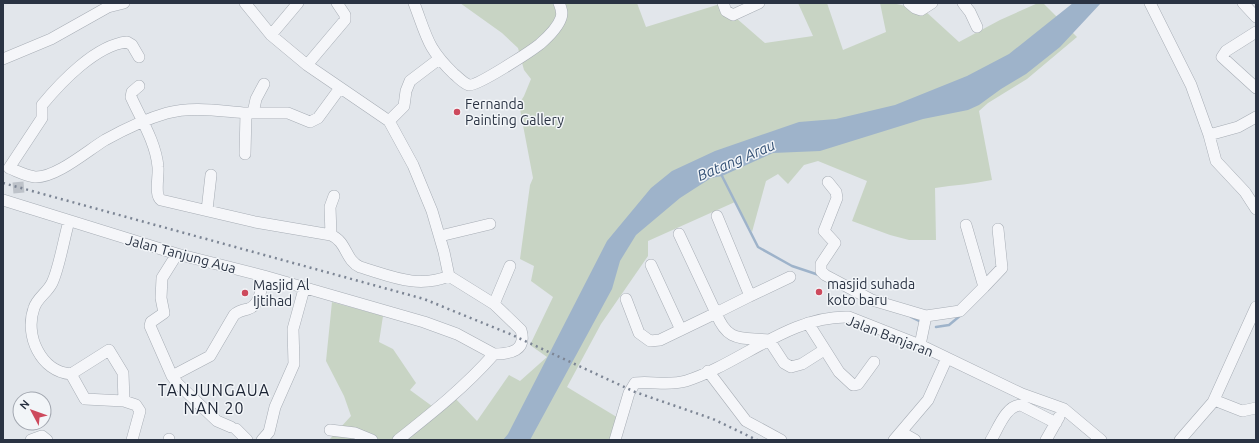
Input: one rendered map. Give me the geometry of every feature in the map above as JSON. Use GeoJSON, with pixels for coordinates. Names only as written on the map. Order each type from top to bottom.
{"type":"FeatureCollection","features":[{"type":"Feature","properties":{"kind":"street"},"geometry":{"type":"LineString","coordinates":[[3,59],[51,39],[108,7],[124,3]]}},
{"type":"Feature","properties":{"kind":"street"},"geometry":{"type":"LineString","coordinates":[[245,3],[271,35],[307,65],[389,121],[413,165],[432,211],[440,236],[449,276],[494,304],[519,327],[522,337],[519,347],[508,354],[494,354],[472,378],[443,404],[398,440]]}},
{"type":"Feature","properties":{"kind":"street"},"geometry":{"type":"LineString","coordinates":[[271,35],[298,3]]}},
{"type":"Feature","properties":{"kind":"street"},"geometry":{"type":"LineString","coordinates":[[307,65],[345,20],[345,15],[337,3]]}},
{"type":"Feature","properties":{"kind":"street"},"geometry":{"type":"LineString","coordinates":[[414,3],[427,40],[439,59],[465,83],[471,85],[478,83],[540,44],[558,24],[562,16],[559,3]]}},
{"type":"Feature","properties":{"kind":"street"},"geometry":{"type":"LineString","coordinates":[[723,3],[726,12],[733,15],[759,3]]}},
{"type":"Feature","properties":{"kind":"street"},"geometry":{"type":"LineString","coordinates":[[909,3],[915,8],[921,10],[932,3]]}},
{"type":"Feature","properties":{"kind":"street"},"geometry":{"type":"LineString","coordinates":[[963,3],[970,12],[977,27]]}},
{"type":"Feature","properties":{"kind":"street"},"geometry":{"type":"LineString","coordinates":[[1150,3],[1184,70],[1209,135],[1216,161],[1245,192],[1256,209]]}},
{"type":"Feature","properties":{"kind":"street"},"geometry":{"type":"LineString","coordinates":[[1242,3],[1256,17]]}},
{"type":"Feature","properties":{"kind":"street"},"geometry":{"type":"LineString","coordinates":[[1256,32],[1226,51],[1222,57],[1256,88]]}},
{"type":"Feature","properties":{"kind":"street"},"geometry":{"type":"LineString","coordinates":[[6,167],[42,118],[42,105],[62,83],[91,57],[114,46],[127,42],[132,45],[139,57]]}},
{"type":"Feature","properties":{"kind":"street"},"geometry":{"type":"LineString","coordinates":[[389,121],[404,106],[406,91],[410,81],[439,59]]}},
{"type":"Feature","properties":{"kind":"street"},"geometry":{"type":"LineString","coordinates":[[245,154],[250,113],[264,84]]}},
{"type":"Feature","properties":{"kind":"street"},"geometry":{"type":"LineString","coordinates":[[139,86],[132,92],[131,97],[157,158],[159,198],[255,222],[331,235],[341,241],[352,262],[360,267],[421,283],[433,282],[449,276]]}},
{"type":"Feature","properties":{"kind":"street"},"geometry":{"type":"LineString","coordinates":[[6,167],[27,175],[42,176],[66,165],[105,140],[167,113],[182,110],[209,109],[250,113],[288,113],[308,122],[313,122],[322,113],[340,88]]}},
{"type":"Feature","properties":{"kind":"street"},"geometry":{"type":"LineString","coordinates":[[1209,135],[1238,126],[1256,117]]}},
{"type":"Feature","properties":{"kind":"street"},"geometry":{"type":"LineString","coordinates":[[6,167],[19,193]]}},
{"type":"Feature","properties":{"kind":"street"},"geometry":{"type":"LineString","coordinates":[[207,210],[211,175]]}},
{"type":"Feature","properties":{"kind":"street"},"geometry":{"type":"LineString","coordinates":[[828,182],[837,195],[824,231],[835,243],[822,264],[821,271],[825,275],[872,300],[925,319],[960,310],[1002,268],[998,229]]}},
{"type":"Feature","properties":{"kind":"street","name":"Jalan Tanjung Aua"},"geometry":{"type":"LineString","coordinates":[[3,200],[19,193],[69,221],[177,254],[264,276],[424,322],[457,334],[494,354]]}},
{"type":"Feature","properties":{"kind":"street"},"geometry":{"type":"LineString","coordinates":[[331,235],[330,207],[334,196]]}},
{"type":"Feature","properties":{"kind":"street"},"geometry":{"type":"LineString","coordinates":[[717,216],[750,296]]}},
{"type":"Feature","properties":{"kind":"street"},"geometry":{"type":"LineString","coordinates":[[69,221],[52,284],[36,304],[32,321],[34,343],[41,357],[58,371],[71,374],[109,350],[122,373],[124,400]]}},
{"type":"Feature","properties":{"kind":"street"},"geometry":{"type":"LineString","coordinates":[[440,236],[490,224]]}},
{"type":"Feature","properties":{"kind":"street"},"geometry":{"type":"LineString","coordinates":[[966,225],[984,287]]}},
{"type":"Feature","properties":{"kind":"street"},"geometry":{"type":"LineString","coordinates":[[679,234],[722,326],[731,335],[769,340],[784,363],[791,367],[802,364],[824,350]]}},
{"type":"Feature","properties":{"kind":"street"},"geometry":{"type":"LineString","coordinates":[[177,254],[162,278],[161,298],[164,313],[150,325],[172,376],[183,390],[217,421],[234,428],[247,440]]}},
{"type":"Feature","properties":{"kind":"street"},"geometry":{"type":"LineString","coordinates":[[651,265],[681,330]]}},
{"type":"Feature","properties":{"kind":"street"},"geometry":{"type":"LineString","coordinates":[[494,304],[510,266]]}},
{"type":"Feature","properties":{"kind":"street"},"geometry":{"type":"LineString","coordinates":[[172,376],[202,362],[212,354],[234,315],[252,307],[257,302],[264,276]]}},
{"type":"Feature","properties":{"kind":"street"},"geometry":{"type":"LineString","coordinates":[[626,299],[639,333],[645,339],[655,341],[790,277]]}},
{"type":"Feature","properties":{"kind":"street"},"geometry":{"type":"LineString","coordinates":[[262,440],[269,432],[275,407],[294,364],[293,329],[304,288]]}},
{"type":"Feature","properties":{"kind":"street"},"geometry":{"type":"LineString","coordinates":[[1180,440],[1214,400],[1256,307]]}},
{"type":"Feature","properties":{"kind":"street","name":"Jalan Banjaran"},"geometry":{"type":"LineString","coordinates":[[615,440],[629,393],[635,383],[659,384],[680,382],[708,371],[769,340],[808,323],[833,318],[849,317],[921,341],[947,358],[1022,394],[1064,409],[1101,440]]}},
{"type":"Feature","properties":{"kind":"street"},"geometry":{"type":"LineString","coordinates":[[921,341],[925,319]]}},
{"type":"Feature","properties":{"kind":"street"},"geometry":{"type":"LineString","coordinates":[[808,323],[839,372],[853,385],[858,384],[874,362]]}},
{"type":"Feature","properties":{"kind":"street"},"geometry":{"type":"LineString","coordinates":[[915,440],[898,436],[931,395],[947,358]]}},
{"type":"Feature","properties":{"kind":"street"},"geometry":{"type":"LineString","coordinates":[[708,371],[746,421],[781,440]]}},
{"type":"Feature","properties":{"kind":"street"},"geometry":{"type":"LineString","coordinates":[[71,374],[85,399],[124,400],[136,405],[140,411],[132,440]]}},
{"type":"Feature","properties":{"kind":"street"},"geometry":{"type":"LineString","coordinates":[[1214,400],[1242,411],[1256,408]]}},
{"type":"Feature","properties":{"kind":"street"},"geometry":{"type":"LineString","coordinates":[[991,440],[1008,412],[1017,405],[1021,405],[1056,423]]}},
{"type":"Feature","properties":{"kind":"street"},"geometry":{"type":"LineString","coordinates":[[1046,440],[1064,409]]}},
{"type":"Feature","properties":{"kind":"street"},"geometry":{"type":"LineString","coordinates":[[330,430],[355,433],[372,440]]}},
{"type":"Feature","properties":{"kind":"street"},"geometry":{"type":"LineString","coordinates":[[31,440],[42,436],[47,440]]}},
{"type":"Feature","properties":{"kind":"green space"},"geometry":{"type":"Polygon","coordinates":[[[460,3],[637,3],[646,27],[720,4],[765,43],[813,36],[798,3],[827,3],[843,50],[886,32],[880,3],[892,3],[924,10],[959,42],[1000,20],[1038,3],[1043,3],[1077,37],[1027,79],[988,103],[979,111],[992,180],[935,188],[936,240],[909,240],[890,235],[852,221],[867,181],[818,161],[804,165],[788,184],[778,174],[766,181],[752,232],[735,202],[648,241],[648,256],[601,324],[567,387],[620,419],[614,440],[329,440],[351,416],[344,396],[326,361],[332,302],[383,316],[379,342],[393,349],[416,383],[410,390],[436,409],[452,395],[477,421],[509,375],[520,381],[547,357],[530,345],[553,297],[531,281],[534,266],[520,259],[530,185],[533,178],[519,104],[531,79],[524,70],[518,48],[502,33],[460,3]]]}},
{"type":"Feature","properties":{"kind":"water","name":"Batang Arau"},"geometry":{"type":"Polygon","coordinates":[[[1073,3],[1101,3],[1060,47],[1026,74],[1001,89],[979,105],[968,110],[923,119],[820,151],[773,153],[722,176],[711,178],[680,198],[636,235],[620,261],[612,289],[530,440],[503,440],[508,434],[607,241],[651,188],[672,171],[715,151],[799,122],[836,119],[895,105],[967,76],[1009,54],[1073,3]]]}},
{"type":"Feature","properties":{"kind":"waterway","name":"Batang Arau"},"geometry":{"type":"LineString","coordinates":[[721,174],[758,247],[792,266],[819,275]]}},
{"type":"Feature","properties":{"kind":"waterway"},"geometry":{"type":"LineString","coordinates":[[936,327],[949,325],[961,315]]}},
{"type":"Feature","properties":{"kind":"waterway"},"geometry":{"type":"LineString","coordinates":[[911,317],[921,322]]}},
{"type":"Feature","properties":{"kind":"tunnel"},"geometry":{"type":"LineString","coordinates":[[18,182],[19,194]]}},
{"type":"Feature","properties":{"kind":"railway"},"geometry":{"type":"LineString","coordinates":[[3,183],[424,299],[510,334],[635,392],[713,419],[757,440]]}},
{"type":"Feature","properties":{"kind":"place","name":"Fernanda Painting Gallery"},"geometry":{"type":"Point","coordinates":[457,112]}},
{"type":"Feature","properties":{"kind":"place","name":"masjid suhada koto baru"},"geometry":{"type":"Point","coordinates":[819,292]}},
{"type":"Feature","properties":{"kind":"place","name":"Masjid Al Ijtihad"},"geometry":{"type":"Point","coordinates":[245,293]}},
{"type":"Feature","properties":{"kind":"district","name":"TANJUNGAUA NAN 20"},"geometry":{"type":"Point","coordinates":[214,399]}}]}
